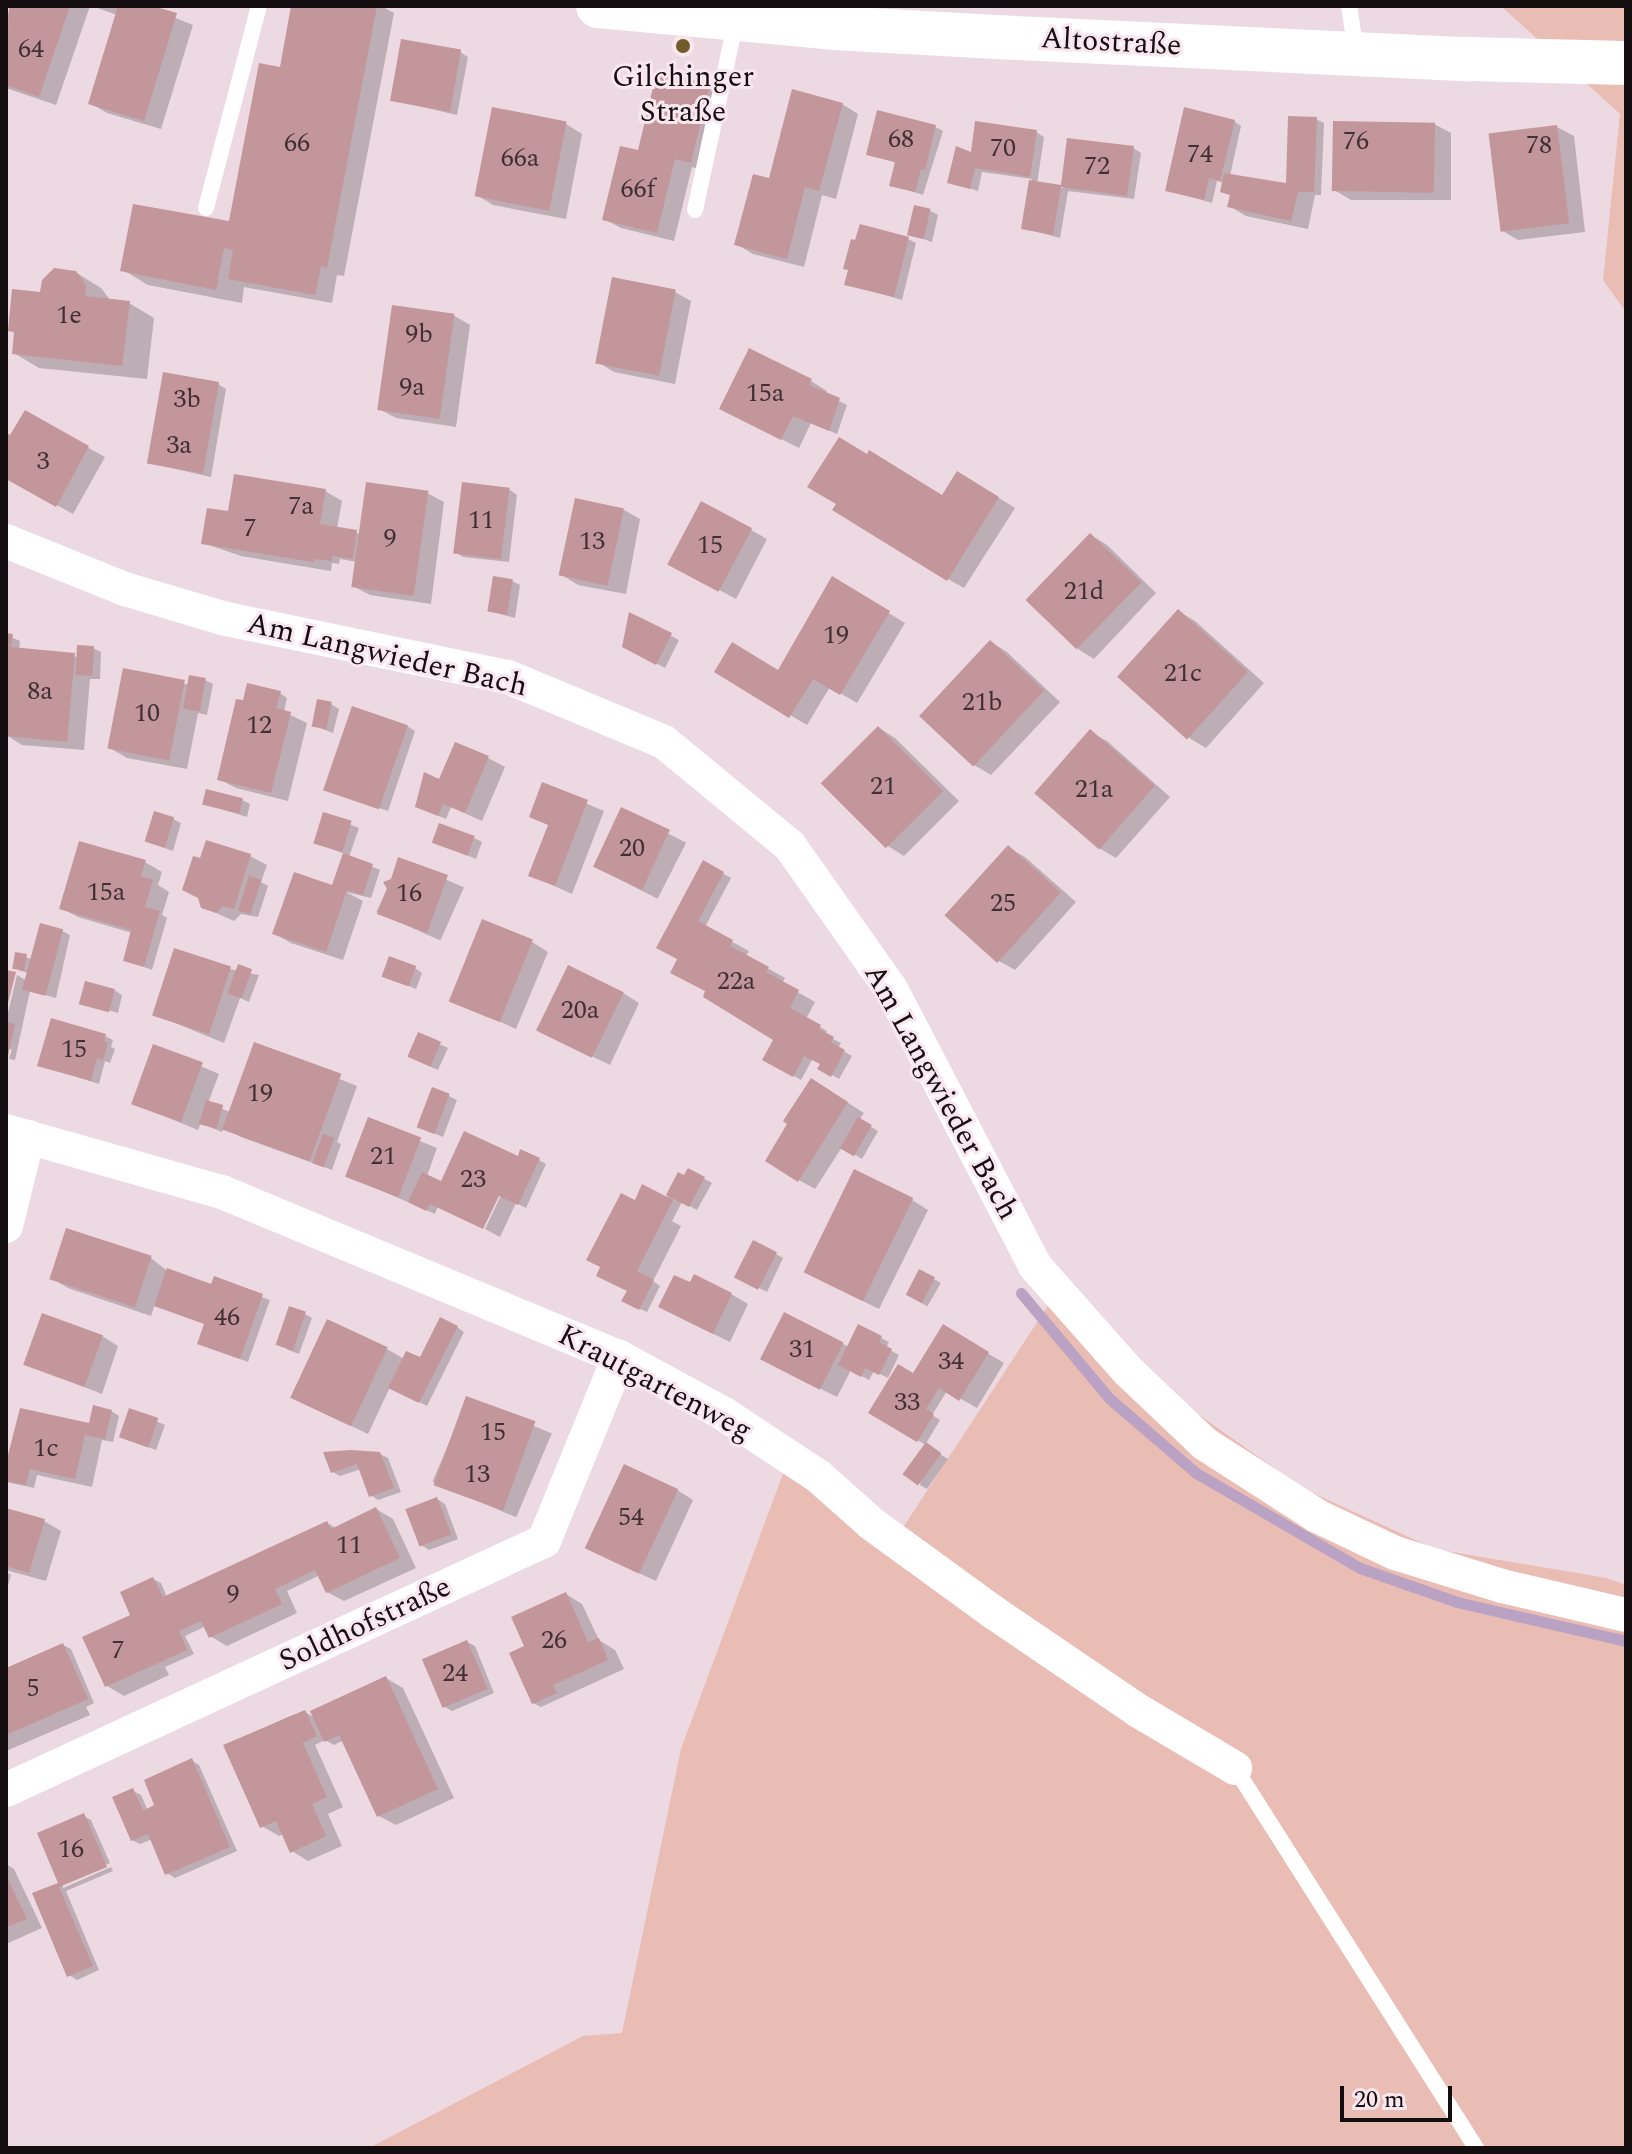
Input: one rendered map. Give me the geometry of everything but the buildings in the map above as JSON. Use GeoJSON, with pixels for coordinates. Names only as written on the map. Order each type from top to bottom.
{"type":"FeatureCollection","features":[{"type":"Feature","properties":{"kind":"main road","name":"Altostraße"},"geometry":{"type":"LineString","coordinates":[[598,6],[737,19],[836,17],[1357,54],[1626,63]]}},
{"type":"Feature","properties":{"kind":"street","name":"Am Langwieder Bach"},"geometry":{"type":"LineString","coordinates":[[6,541],[125,589],[222,618],[508,677],[664,742],[790,846],[891,989],[1035,1266],[1128,1371],[1205,1444],[1317,1516],[1395,1553],[1502,1586],[1626,1615]]}},
{"type":"Feature","properties":{"kind":"street"},"geometry":{"type":"LineString","coordinates":[[6,1226],[17,1134]]}},
{"type":"Feature","properties":{"kind":"street","name":"Krautgartenweg"},"geometry":{"type":"LineString","coordinates":[[17,1134],[222,1192],[619,1357],[724,1414],[818,1476],[872,1524],[993,1612],[1137,1710],[1235,1768]]}},
{"type":"Feature","properties":{"kind":"street","name":"Soldhofstraße"},"geometry":{"type":"LineString","coordinates":[[6,1790],[544,1541],[619,1357]]}},
{"type":"Feature","properties":{"kind":"lane"},"geometry":{"type":"LineString","coordinates":[[206,208],[259,6]]}},
{"type":"Feature","properties":{"kind":"lane"},"geometry":{"type":"LineString","coordinates":[[1349,6],[1357,54]]}},
{"type":"Feature","properties":{"kind":"lane"},"geometry":{"type":"LineString","coordinates":[[695,210],[737,19]]}},
{"type":"Feature","properties":{"kind":"lane"},"geometry":{"type":"LineString","coordinates":[[1235,1768],[1476,2148]]}},
{"type":"Feature","properties":{"kind":"shaded area"},"geometry":{"type":"Polygon","coordinates":[[[1501,6],[1626,6],[1626,312],[1603,280],[1620,114],[1501,6]]]}},
{"type":"Feature","properties":{"kind":"shaded area"},"geometry":{"type":"Polygon","coordinates":[[[1064,1281],[1178,1400],[1304,1489],[1435,1549],[1606,1578],[1626,1585],[1626,2148],[369,2148],[583,2036],[622,2033],[681,1749],[784,1471],[887,1552],[1064,1281]]]}},
{"type":"Feature","properties":{"kind":"waterway"},"geometry":{"type":"LineString","coordinates":[[1021,1293],[1110,1399],[1196,1473],[1360,1568],[1457,1602],[1626,1641]]}},
{"type":"Feature","properties":{"kind":"place","name":"Gilchinger Straße"},"geometry":{"type":"Point","coordinates":[683,46]}}]}
